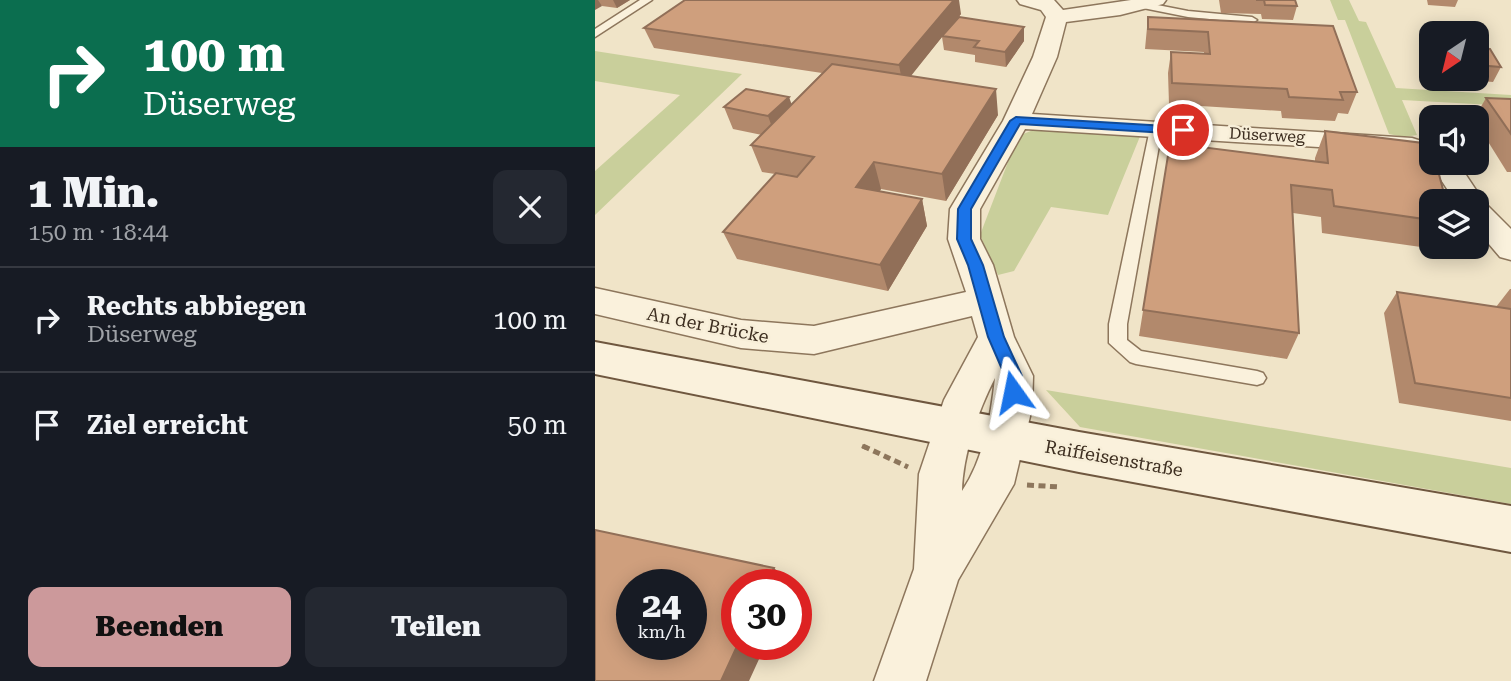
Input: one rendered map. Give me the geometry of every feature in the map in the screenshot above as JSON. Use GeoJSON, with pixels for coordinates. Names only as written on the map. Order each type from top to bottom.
{"type":"FeatureCollection","features":[{"type":"Feature","properties":{"kind":"main road","name":"Raiffeisenstraße"},"geometry":{"type":"LineString","coordinates":[[595,358],[1003,438],[1511,529]]}},
{"type":"Feature","properties":{"kind":"street"},"geometry":{"type":"LineString","coordinates":[[1027,0],[1049,5],[1057,17]]}},
{"type":"Feature","properties":{"kind":"street"},"geometry":{"type":"LineString","coordinates":[[1057,17],[1149,2]]}},
{"type":"Feature","properties":{"kind":"street"},"geometry":{"type":"LineString","coordinates":[[899,681],[938,569],[992,484],[1012,408],[1014,376],[996,337],[964,239],[965,209],[1016,121],[1045,57],[1057,17]]}},
{"type":"Feature","properties":{"kind":"street","name":"Düserweg"},"geometry":{"type":"LineString","coordinates":[[1016,121],[1402,144],[1419,149]]}},
{"type":"Feature","properties":{"kind":"street"},"geometry":{"type":"LineString","coordinates":[[1489,224],[1511,249]]}},
{"type":"Feature","properties":{"kind":"street","name":"An der Brücke"},"geometry":{"type":"LineString","coordinates":[[595,301],[741,334],[814,340],[986,300]]}},
{"type":"Feature","properties":{"kind":"street"},"geometry":{"type":"LineString","coordinates":[[938,569],[941,474],[964,400],[996,337]]}},
{"type":"Feature","properties":{"kind":"lane"},"geometry":{"type":"LineString","coordinates":[[595,34],[647,0]]}},
{"type":"Feature","properties":{"kind":"lane"},"geometry":{"type":"LineString","coordinates":[[1149,2],[1188,14],[1252,20]]}},
{"type":"Feature","properties":{"kind":"lane"},"geometry":{"type":"LineString","coordinates":[[1156,129],[1118,324],[1118,343],[1136,357],[1257,379]]}},
{"type":"Feature","properties":{"kind":"green space"},"geometry":{"type":"Polygon","coordinates":[[[1330,0],[1349,0],[1359,21],[1366,22],[1396,88],[1511,95],[1511,106],[1402,100],[1417,135],[1404,137],[1389,134],[1345,20],[1338,20],[1330,0]]]}},
{"type":"Feature","properties":{"kind":"green space"},"geometry":{"type":"Polygon","coordinates":[[[595,51],[742,74],[595,215],[595,171],[680,95],[595,81],[595,51]]]}},
{"type":"Feature","properties":{"kind":"green space"},"geometry":{"type":"Polygon","coordinates":[[[1041,127],[1141,134],[1108,215],[1051,207],[1014,271],[998,275],[980,235],[1018,136],[1041,127]]]}},
{"type":"Feature","properties":{"kind":"green space"},"geometry":{"type":"Polygon","coordinates":[[[1046,390],[1511,468],[1511,504],[1080,427],[1046,390]]]}},
{"type":"Feature","properties":{"kind":"building"},"geometry":{"type":"Polygon","coordinates":[[[685,0],[954,0],[899,65],[644,28],[685,0]]]}},
{"type":"Feature","properties":{"kind":"building"},"geometry":{"type":"Polygon","coordinates":[[[1264,0],[1295,0],[1297,6],[1265,5],[1264,0]]]}},
{"type":"Feature","properties":{"kind":"building"},"geometry":{"type":"Polygon","coordinates":[[[959,17],[1024,27],[1005,52],[974,47],[979,41],[942,36],[959,17]]]}},
{"type":"Feature","properties":{"kind":"building"},"geometry":{"type":"Polygon","coordinates":[[[1148,17],[1333,26],[1357,92],[1340,92],[1343,100],[1289,97],[1287,89],[1172,83],[1171,52],[1210,54],[1208,32],[1148,29],[1148,17]]]}},
{"type":"Feature","properties":{"kind":"building"},"geometry":{"type":"Polygon","coordinates":[[[1489,49],[1490,49],[1501,67],[1489,66],[1489,49]]]}},
{"type":"Feature","properties":{"kind":"building"},"geometry":{"type":"Polygon","coordinates":[[[832,64],[996,89],[942,174],[874,162],[856,187],[922,199],[880,265],[723,232],[776,173],[797,177],[814,157],[751,145],[832,64]]]}},
{"type":"Feature","properties":{"kind":"building"},"geometry":{"type":"Polygon","coordinates":[[[746,89],[789,97],[768,116],[724,107],[746,89]]]}},
{"type":"Feature","properties":{"kind":"building"},"geometry":{"type":"Polygon","coordinates":[[[1486,98],[1511,99],[1511,134],[1486,98]]]}},
{"type":"Feature","properties":{"kind":"building"},"geometry":{"type":"Polygon","coordinates":[[[1325,131],[1419,143],[1419,175],[1439,175],[1443,189],[1419,189],[1419,218],[1334,206],[1332,190],[1291,185],[1299,333],[1143,310],[1170,143],[1328,163],[1325,131]]]}},
{"type":"Feature","properties":{"kind":"building"},"geometry":{"type":"Polygon","coordinates":[[[1397,292],[1511,309],[1511,398],[1415,383],[1397,292]]]}},
{"type":"Feature","properties":{"kind":"building"},"geometry":{"type":"Polygon","coordinates":[[[595,530],[774,568],[721,569],[721,660],[731,660],[721,681],[595,681],[595,530]]]}},
{"type":"Feature","properties":{"kind":"route"},"geometry":{"type":"LineString","coordinates":[[1013,392],[1014,376],[996,337],[976,265],[964,239],[965,209],[1016,121],[1183,130]]}}]}
